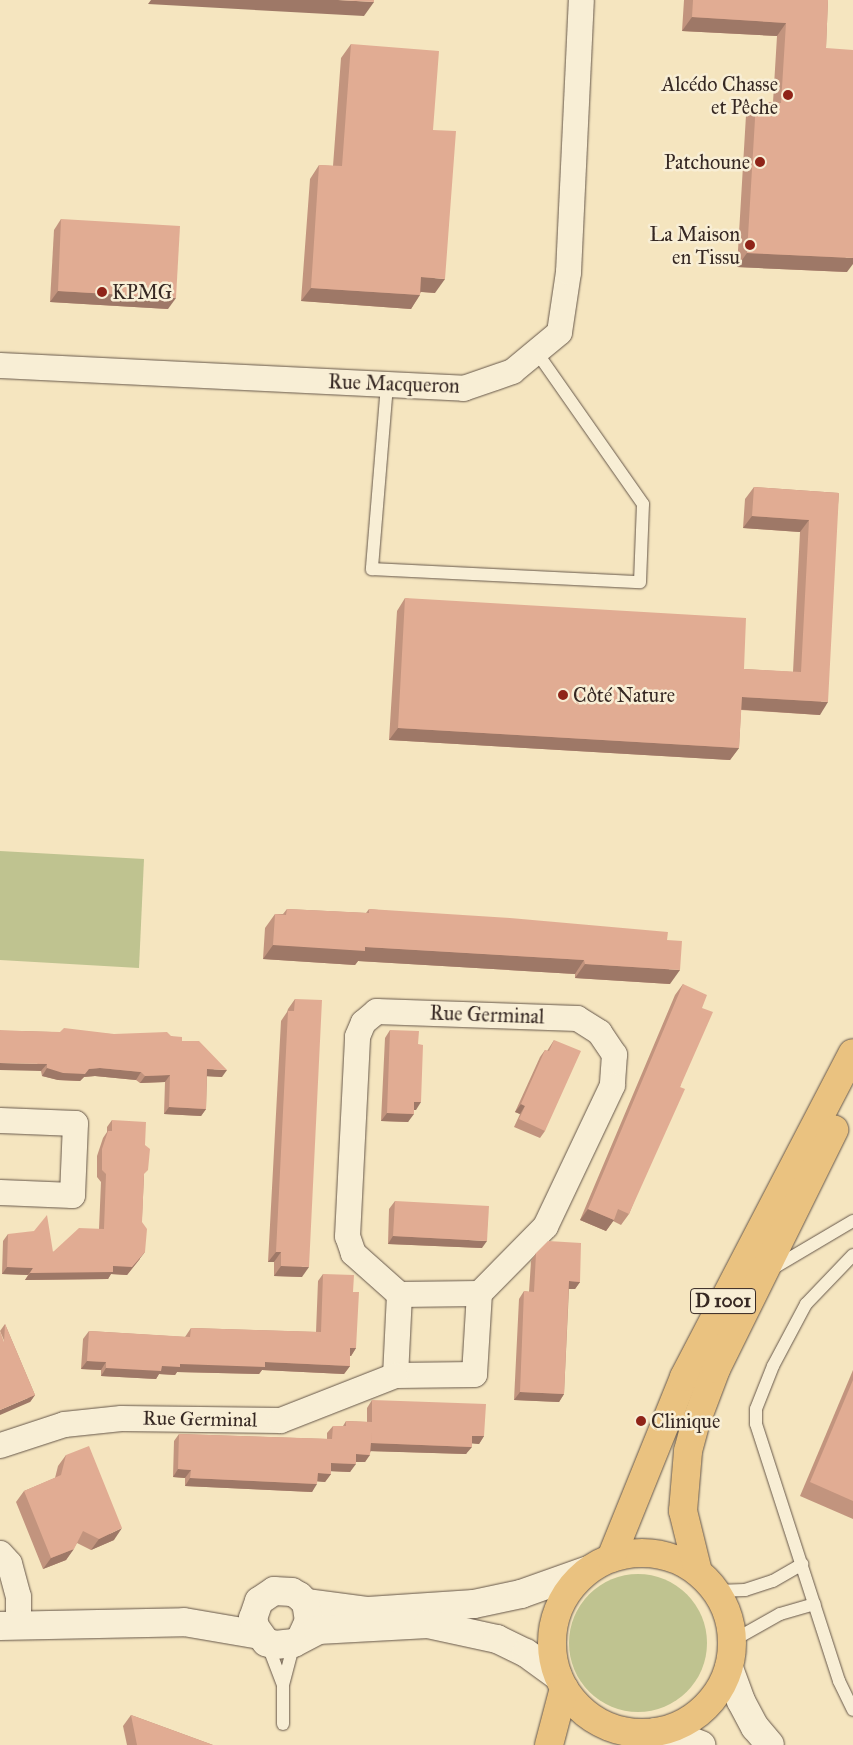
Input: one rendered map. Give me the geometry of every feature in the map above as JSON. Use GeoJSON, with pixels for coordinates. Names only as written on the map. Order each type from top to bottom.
{"type":"FeatureCollection","features":[{"type":"Feature","properties":{"kind":"main road","name":"D 1001"},"geometry":{"type":"LineString","coordinates":[[600,1564],[684,1378],[853,1053]]}},
{"type":"Feature","properties":{"kind":"main road","name":"D 1001"},"geometry":{"type":"LineString","coordinates":[[698,1572],[683,1511],[688,1451],[716,1369],[853,1093]]}},
{"type":"Feature","properties":{"kind":"main road"},"geometry":{"type":"LineString","coordinates":[[634,1552],[656,1553],[678,1560],[698,1572],[716,1591],[728,1615],[732,1641],[728,1668],[718,1692],[701,1711],[679,1725],[637,1737],[595,1720],[577,1706],[561,1682],[552,1653],[553,1629],[559,1606],[571,1586],[600,1564],[634,1552]]}},
{"type":"Feature","properties":{"kind":"main road"},"geometry":{"type":"LineString","coordinates":[[549,1745],[561,1682]]}},
{"type":"Feature","properties":{"kind":"street","name":"Rue Macqueron"},"geometry":{"type":"LineString","coordinates":[[0,365],[463,388],[512,371],[558,332],[568,272],[581,0]]}},
{"type":"Feature","properties":{"kind":"street","name":"Rue Germinal"},"geometry":{"type":"LineString","coordinates":[[0,1446],[64,1424],[121,1418],[280,1420],[395,1375],[474,1374],[479,1293],[545,1226],[612,1085],[614,1054],[599,1032],[577,1018],[376,1011],[363,1022],[357,1036],[347,1236],[353,1253],[399,1294]]}},
{"type":"Feature","properties":{"kind":"street"},"geometry":{"type":"LineString","coordinates":[[0,1120],[75,1123],[72,1195],[0,1192]]}},
{"type":"Feature","properties":{"kind":"street"},"geometry":{"type":"LineString","coordinates":[[395,1375],[399,1294],[479,1293]]}},
{"type":"Feature","properties":{"kind":"street"},"geometry":{"type":"LineString","coordinates":[[0,1552],[9,1563],[18,1596],[9,1625],[184,1622],[263,1639],[285,1646],[318,1630],[428,1624],[497,1639],[526,1652],[561,1682]]}},
{"type":"Feature","properties":{"kind":"street"},"geometry":{"type":"LineString","coordinates":[[263,1639],[253,1618],[259,1601],[266,1594],[283,1590],[292,1592],[306,1604],[368,1611],[474,1604],[522,1594],[600,1564]]}},
{"type":"Feature","properties":{"kind":"street"},"geometry":{"type":"LineString","coordinates":[[184,1622],[259,1601]]}},
{"type":"Feature","properties":{"kind":"street"},"geometry":{"type":"LineString","coordinates":[[298,1640],[309,1621],[306,1604]]}},
{"type":"Feature","properties":{"kind":"street"},"geometry":{"type":"LineString","coordinates":[[728,1668],[741,1701],[755,1727],[770,1745]]}},
{"type":"Feature","properties":{"kind":"street"},"geometry":{"type":"LineString","coordinates":[[637,1737],[678,1736],[701,1745]]}},
{"type":"Feature","properties":{"kind":"lane"},"geometry":{"type":"LineString","coordinates":[[388,384],[372,569],[640,582],[643,504],[536,351]]}},
{"type":"Feature","properties":{"kind":"lane"},"geometry":{"type":"LineString","coordinates":[[761,1275],[853,1221]]}},
{"type":"Feature","properties":{"kind":"lane"},"geometry":{"type":"LineString","coordinates":[[853,1255],[806,1304],[773,1366],[756,1409],[756,1424],[764,1457],[802,1564],[838,1681],[853,1710]]}},
{"type":"Feature","properties":{"kind":"lane"},"geometry":{"type":"LineString","coordinates":[[716,1591],[745,1590],[773,1581],[802,1564]]}},
{"type":"Feature","properties":{"kind":"lane"},"geometry":{"type":"LineString","coordinates":[[732,1641],[780,1614],[815,1604]]}},
{"type":"Feature","properties":{"kind":"lane"},"geometry":{"type":"LineString","coordinates":[[263,1639],[284,1685]]}},
{"type":"Feature","properties":{"kind":"lane"},"geometry":{"type":"LineString","coordinates":[[283,1724],[284,1685],[298,1640]]}},
{"type":"Feature","properties":{"kind":"green space"},"geometry":{"type":"Polygon","coordinates":[[[0,851],[144,859],[139,968],[0,960],[0,851]]]}},
{"type":"Feature","properties":{"kind":"green space"},"geometry":{"type":"Polygon","coordinates":[[[638,1574],[664,1579],[687,1594],[702,1617],[707,1643],[702,1669],[687,1692],[664,1707],[638,1712],[612,1707],[589,1692],[574,1669],[569,1643],[574,1617],[589,1594],[612,1579],[638,1574]]]}},
{"type":"Feature","properties":{"kind":"building"},"geometry":{"type":"Polygon","coordinates":[[[338,0],[374,0],[374,2],[338,0]]]}},
{"type":"Feature","properties":{"kind":"building"},"geometry":{"type":"Polygon","coordinates":[[[693,0],[828,0],[826,48],[853,50],[853,258],[747,253],[756,102],[781,103],[786,23],[692,17],[693,0]]]}},
{"type":"Feature","properties":{"kind":"building"},"geometry":{"type":"Polygon","coordinates":[[[351,44],[439,51],[433,130],[456,131],[445,279],[421,277],[420,295],[311,288],[319,165],[342,166],[351,44]]]}},
{"type":"Feature","properties":{"kind":"building"},"geometry":{"type":"Polygon","coordinates":[[[61,219],[180,226],[176,298],[58,291],[61,219]]]}},
{"type":"Feature","properties":{"kind":"building","name":"Côté Nature"},"geometry":{"type":"Polygon","coordinates":[[[754,487],[839,493],[828,702],[742,697],[739,748],[398,728],[405,598],[746,618],[744,669],[801,672],[809,520],[752,516],[754,487]]]}},
{"type":"Feature","properties":{"kind":"building"},"geometry":{"type":"Polygon","coordinates":[[[287,909],[369,913],[369,909],[510,918],[668,932],[667,940],[682,941],[680,970],[585,964],[584,960],[365,947],[365,951],[273,945],[275,914],[286,915],[287,909]]]}},
{"type":"Feature","properties":{"kind":"building"},"geometry":{"type":"Polygon","coordinates":[[[683,984],[707,995],[702,1008],[713,1012],[680,1087],[685,1089],[629,1214],[618,1209],[614,1220],[588,1209],[683,984]]]}},
{"type":"Feature","properties":{"kind":"building"},"geometry":{"type":"Polygon","coordinates":[[[295,999],[322,1000],[309,1267],[281,1266],[281,1252],[276,1252],[288,1011],[294,1011],[295,999]]]}},
{"type":"Feature","properties":{"kind":"building"},"geometry":{"type":"Polygon","coordinates":[[[64,1028],[114,1034],[167,1032],[171,1036],[182,1037],[182,1041],[199,1041],[227,1070],[207,1069],[206,1109],[169,1107],[170,1075],[145,1076],[141,1072],[100,1068],[89,1069],[85,1074],[63,1073],[47,1068],[47,1064],[0,1063],[0,1030],[60,1032],[64,1028]]]}},
{"type":"Feature","properties":{"kind":"building"},"geometry":{"type":"Polygon","coordinates":[[[390,1030],[419,1031],[418,1044],[423,1045],[421,1102],[414,1102],[414,1114],[387,1113],[390,1030]]]}},
{"type":"Feature","properties":{"kind":"building"},"geometry":{"type":"Polygon","coordinates":[[[554,1040],[581,1051],[545,1131],[519,1119],[525,1106],[521,1104],[545,1050],[549,1051],[554,1040]]]}},
{"type":"Feature","properties":{"kind":"building"},"geometry":{"type":"Polygon","coordinates":[[[112,1120],[146,1122],[145,1145],[150,1149],[148,1170],[144,1174],[142,1222],[147,1229],[145,1252],[132,1267],[113,1266],[113,1272],[30,1273],[33,1268],[7,1267],[8,1234],[34,1231],[47,1215],[53,1252],[79,1228],[104,1229],[106,1174],[102,1170],[102,1149],[108,1131],[112,1131],[112,1120]]]}},
{"type":"Feature","properties":{"kind":"building"},"geometry":{"type":"Polygon","coordinates":[[[395,1201],[489,1206],[487,1241],[393,1236],[395,1201]]]}},
{"type":"Feature","properties":{"kind":"building"},"geometry":{"type":"Polygon","coordinates":[[[548,1241],[581,1243],[580,1282],[569,1281],[564,1394],[520,1392],[524,1291],[534,1292],[536,1253],[548,1241]]]}},
{"type":"Feature","properties":{"kind":"building"},"geometry":{"type":"Polygon","coordinates":[[[323,1274],[354,1275],[353,1292],[359,1292],[356,1348],[350,1348],[350,1366],[265,1362],[265,1367],[180,1364],[180,1367],[162,1366],[161,1371],[106,1368],[106,1362],[87,1361],[89,1331],[190,1337],[191,1328],[321,1332],[323,1274]]]}},
{"type":"Feature","properties":{"kind":"building"},"geometry":{"type":"Polygon","coordinates":[[[5,1324],[35,1395],[0,1410],[0,1331],[4,1342],[5,1324]]]}},
{"type":"Feature","properties":{"kind":"building"},"geometry":{"type":"Polygon","coordinates":[[[853,1380],[853,1501],[810,1482],[853,1380]]]}},
{"type":"Feature","properties":{"kind":"building"},"geometry":{"type":"Polygon","coordinates":[[[372,1400],[486,1404],[484,1436],[472,1436],[472,1447],[371,1443],[372,1429],[370,1455],[356,1454],[356,1464],[331,1463],[331,1474],[318,1473],[317,1484],[190,1478],[191,1470],[178,1469],[179,1434],[332,1439],[333,1426],[346,1426],[346,1421],[372,1422],[372,1400]]]}},
{"type":"Feature","properties":{"kind":"building"},"geometry":{"type":"Polygon","coordinates":[[[89,1446],[122,1528],[99,1539],[83,1531],[74,1549],[51,1558],[24,1491],[61,1475],[66,1455],[89,1446]]]}},
{"type":"Feature","properties":{"kind":"building"},"geometry":{"type":"Polygon","coordinates":[[[131,1715],[213,1745],[137,1745],[131,1715]]]}},
{"type":"Feature","properties":{"kind":"place","name":"Alcédo Chasse et Pêche"},"geometry":{"type":"Point","coordinates":[788,95]}},
{"type":"Feature","properties":{"kind":"place","name":"Patchoune"},"geometry":{"type":"Point","coordinates":[760,162]}},
{"type":"Feature","properties":{"kind":"place","name":"La Maison en Tissu"},"geometry":{"type":"Point","coordinates":[750,245]}},
{"type":"Feature","properties":{"kind":"place","name":"KPMG"},"geometry":{"type":"Point","coordinates":[102,292]}},
{"type":"Feature","properties":{"kind":"place","name":"Côté Nature"},"geometry":{"type":"Point","coordinates":[563,695]}},
{"type":"Feature","properties":{"kind":"place","name":"Clinique"},"geometry":{"type":"Point","coordinates":[641,1421]}}]}
